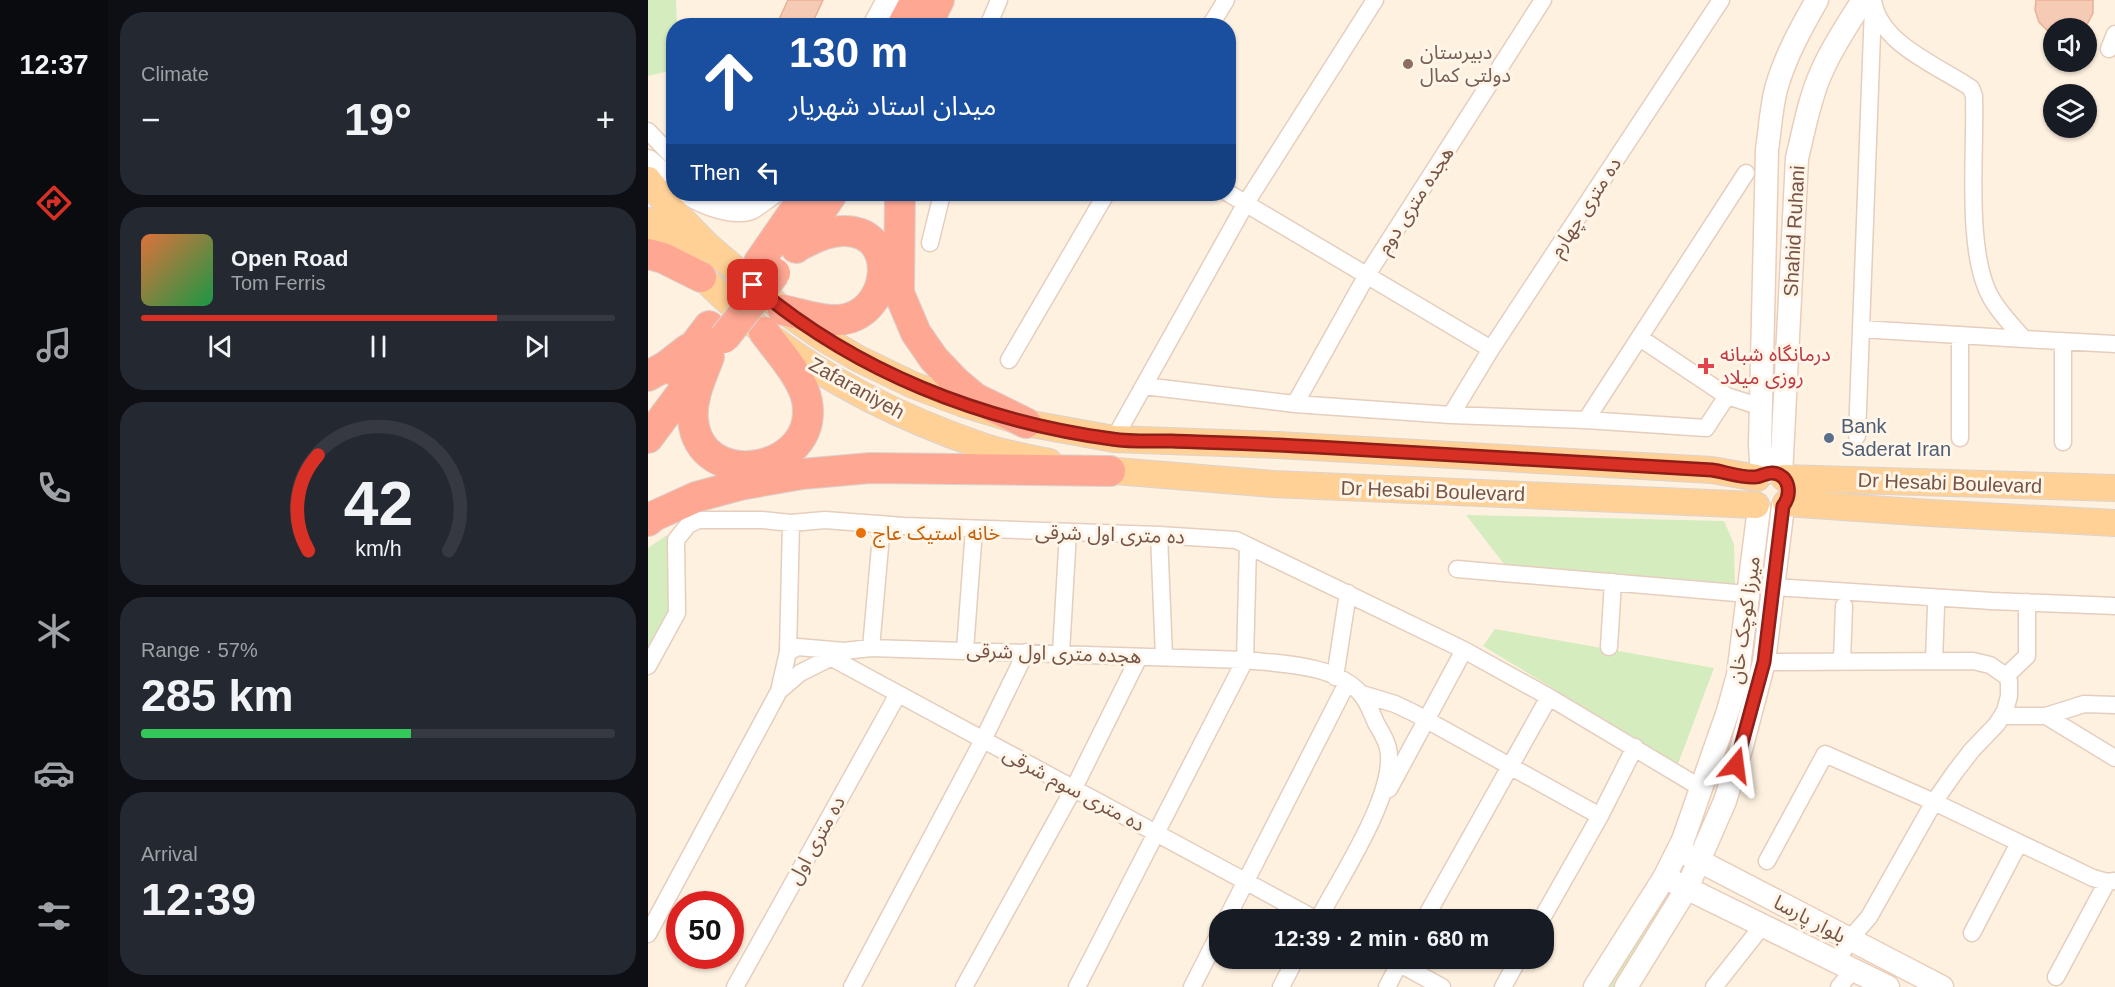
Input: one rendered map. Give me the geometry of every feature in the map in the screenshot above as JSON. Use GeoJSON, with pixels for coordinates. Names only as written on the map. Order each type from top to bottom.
{"type":"FeatureCollection","features":[{"type":"Feature","properties":{"kind":"highway"},"geometry":{"type":"LineString","coordinates":[[906,18],[916,0]]}},
{"type":"Feature","properties":{"kind":"highway"},"geometry":{"type":"LineString","coordinates":[[930,18],[939,0]]}},
{"type":"Feature","properties":{"kind":"highway"},"geometry":{"type":"LineString","coordinates":[[943,18],[949,0]]}},
{"type":"Feature","properties":{"kind":"highway"},"geometry":{"type":"LineString","coordinates":[[648,407],[710,341],[767,268],[802,201]]}},
{"type":"Feature","properties":{"kind":"highway"},"geometry":{"type":"LineString","coordinates":[[798,246],[827,201]]}},
{"type":"Feature","properties":{"kind":"highway"},"geometry":{"type":"LineString","coordinates":[[900,201],[899,293],[916,333],[934,358],[956,382],[975,398],[1026,423]]}},
{"type":"Feature","properties":{"kind":"highway"},"geometry":{"type":"LineString","coordinates":[[710,341],[694,400],[693,418],[696,435],[705,449],[718,460],[734,465],[751,467],[778,459],[792,449],[803,435],[808,418],[807,399],[774,321],[819,318],[838,320],[855,316],[871,306],[880,290],[883,269],[879,250],[868,237],[847,231],[829,232],[798,246],[767,268]]}},
{"type":"Feature","properties":{"kind":"highway"},"geometry":{"type":"LineString","coordinates":[[648,254],[663,258],[701,277]]}},
{"type":"Feature","properties":{"kind":"highway"},"geometry":{"type":"LineString","coordinates":[[648,376],[710,341]]}},
{"type":"Feature","properties":{"kind":"highway"},"geometry":{"type":"LineString","coordinates":[[648,438],[710,341]]}},
{"type":"Feature","properties":{"kind":"highway"},"geometry":{"type":"LineString","coordinates":[[648,521],[696,497],[740,485],[802,474],[870,468],[1110,471]]}},
{"type":"Feature","properties":{"kind":"main road"},"geometry":{"type":"LineString","coordinates":[[878,18],[888,0]]}},
{"type":"Feature","properties":{"kind":"main road"},"geometry":{"type":"LineString","coordinates":[[899,18],[903,0]]}},
{"type":"Feature","properties":{"kind":"main road","name":"Shahid Ruhani"},"geometry":{"type":"LineString","coordinates":[[1771,491],[1761,407],[1767,150],[1772,113],[1785,63],[1817,0]]}},
{"type":"Feature","properties":{"kind":"main road","name":"Shahid Ruhani"},"geometry":{"type":"LineString","coordinates":[[1771,491],[1797,158],[1808,111],[1820,75],[1833,48],[1870,1]]}},
{"type":"Feature","properties":{"kind":"main road"},"geometry":{"type":"LineString","coordinates":[[648,161],[666,176]]}},
{"type":"Feature","properties":{"kind":"main road","name":"Zafaraniyeh"},"geometry":{"type":"LineString","coordinates":[[648,180],[808,362],[899,413],[984,447],[1020,456],[1110,471]]}},
{"type":"Feature","properties":{"kind":"main road"},"geometry":{"type":"LineString","coordinates":[[702,201],[729,209],[750,209],[761,201]]}},
{"type":"Feature","properties":{"kind":"main road","name":"Zafaraniyeh"},"geometry":{"type":"LineString","coordinates":[[648,221],[701,277],[774,321],[823,338],[859,359],[961,403],[1026,423],[1114,439]]}},
{"type":"Feature","properties":{"kind":"main road","name":"Dr Hesabi Boulevard"},"geometry":{"type":"LineString","coordinates":[[1114,439],[1278,445],[1700,469],[1771,491],[1929,513],[2115,523]]}},
{"type":"Feature","properties":{"kind":"main road","name":"Dr Hesabi Boulevard"},"geometry":{"type":"LineString","coordinates":[[1110,471],[1273,484],[1771,491],[2115,488]]}},
{"type":"Feature","properties":{"kind":"main road","name":"میرزا کوچک خان"},"geometry":{"type":"LineString","coordinates":[[1595,987],[1664,878],[1678,850],[1701,788],[1739,712],[1754,671],[1774,587],[1771,491]]}},
{"type":"Feature","properties":{"kind":"main road","name":"میرزا کوچک خان"},"geometry":{"type":"LineString","coordinates":[[1754,671],[1748,594],[1771,491]]}},
{"type":"Feature","properties":{"kind":"main road","name":"میرزا کوچک خان"},"geometry":{"type":"LineString","coordinates":[[1626,987],[1687,888],[1725,801],[1739,712]]}},
{"type":"Feature","properties":{"kind":"main road","name":"بلوار پارسا"},"geometry":{"type":"LineString","coordinates":[[1678,850],[1942,987]]}},
{"type":"Feature","properties":{"kind":"main road","name":"بلوار پارسا"},"geometry":{"type":"LineString","coordinates":[[1664,878],[1888,987]]}},
{"type":"Feature","properties":{"kind":"street"},"geometry":{"type":"LineString","coordinates":[[991,18],[999,0]]}},
{"type":"Feature","properties":{"kind":"street"},"geometry":{"type":"LineString","coordinates":[[1215,18],[1226,0]]}},
{"type":"Feature","properties":{"kind":"street"},"geometry":{"type":"LineString","coordinates":[[1114,439],[1246,203],[1375,0]]}},
{"type":"Feature","properties":{"kind":"street","name":"ده متری چهارم"},"geometry":{"type":"LineString","coordinates":[[1451,416],[1491,349],[1721,0]]}},
{"type":"Feature","properties":{"kind":"street","name":"هجده متری دوم"},"geometry":{"type":"LineString","coordinates":[[1295,404],[1367,275],[1540,1]]}},
{"type":"Feature","properties":{"kind":"street"},"geometry":{"type":"LineString","coordinates":[[1857,435],[1870,1]]}},
{"type":"Feature","properties":{"kind":"street"},"geometry":{"type":"LineString","coordinates":[[1870,1],[1877,16],[1899,42],[1971,88],[1974,96],[1974,203],[1977,254],[1989,294],[2000,313],[2024,339]]}},
{"type":"Feature","properties":{"kind":"street"},"geometry":{"type":"LineString","coordinates":[[648,131],[666,150]]}},
{"type":"Feature","properties":{"kind":"street"},"geometry":{"type":"LineString","coordinates":[[1586,420],[1746,173]]}},
{"type":"Feature","properties":{"kind":"street"},"geometry":{"type":"LineString","coordinates":[[1236,197],[1491,349]]}},
{"type":"Feature","properties":{"kind":"street"},"geometry":{"type":"LineString","coordinates":[[930,243],[940,201]]}},
{"type":"Feature","properties":{"kind":"street"},"geometry":{"type":"LineString","coordinates":[[1009,360],[1102,201]]}},
{"type":"Feature","properties":{"kind":"street"},"geometry":{"type":"LineString","coordinates":[[1861,329],[2115,344]]}},
{"type":"Feature","properties":{"kind":"street"},"geometry":{"type":"LineString","coordinates":[[1960,335],[1960,438]]}},
{"type":"Feature","properties":{"kind":"street"},"geometry":{"type":"LineString","coordinates":[[1640,338],[1727,396],[1761,407]]}},
{"type":"Feature","properties":{"kind":"street"},"geometry":{"type":"LineString","coordinates":[[2062,442],[2063,341]]}},
{"type":"Feature","properties":{"kind":"street"},"geometry":{"type":"LineString","coordinates":[[1144,386],[1295,404],[1451,416],[1586,420],[1706,428],[1727,396]]}},
{"type":"Feature","properties":{"kind":"street","name":"ده متری اول شرقی"},"geometry":{"type":"LineString","coordinates":[[648,666],[676,614],[676,540],[688,525],[698,520],[762,520],[791,523],[825,520],[1236,540],[1464,650],[1635,747],[1701,788]]}},
{"type":"Feature","properties":{"kind":"street"},"geometry":{"type":"LineString","coordinates":[[779,692],[788,652],[791,523]]}},
{"type":"Feature","properties":{"kind":"street"},"geometry":{"type":"LineString","coordinates":[[871,648],[882,524]]}},
{"type":"Feature","properties":{"kind":"street"},"geometry":{"type":"LineString","coordinates":[[965,650],[974,529]]}},
{"type":"Feature","properties":{"kind":"street"},"geometry":{"type":"LineString","coordinates":[[1061,653],[1068,532]]}},
{"type":"Feature","properties":{"kind":"street"},"geometry":{"type":"LineString","coordinates":[[1159,535],[1164,657]]}},
{"type":"Feature","properties":{"kind":"street"},"geometry":{"type":"LineString","coordinates":[[1077,987],[1245,660],[1248,546]]}},
{"type":"Feature","properties":{"kind":"street"},"geometry":{"type":"LineString","coordinates":[[1457,569],[1748,594]]}},
{"type":"Feature","properties":{"kind":"street"},"geometry":{"type":"LineString","coordinates":[[1608,647],[1613,582]]}},
{"type":"Feature","properties":{"kind":"street"},"geometry":{"type":"LineString","coordinates":[[1774,587],[2115,606]]}},
{"type":"Feature","properties":{"kind":"street"},"geometry":{"type":"LineString","coordinates":[[1231,909],[1341,680],[1347,592]]}},
{"type":"Feature","properties":{"kind":"street"},"geometry":{"type":"LineString","coordinates":[[2006,676],[2027,656],[2027,602]]}},
{"type":"Feature","properties":{"kind":"street"},"geometry":{"type":"LineString","coordinates":[[1842,661],[1844,606]]}},
{"type":"Feature","properties":{"kind":"street"},"geometry":{"type":"LineString","coordinates":[[1934,661],[1936,608]]}},
{"type":"Feature","properties":{"kind":"street"},"geometry":{"type":"LineString","coordinates":[[788,652],[798,647],[838,655]]}},
{"type":"Feature","properties":{"kind":"street","name":"هجده متری اول شرقی"},"geometry":{"type":"LineString","coordinates":[[648,934],[779,692],[800,673],[838,655],[871,648],[1245,660],[1305,666],[1341,680],[1362,694],[1388,747],[1386,783],[1379,806],[1323,909]]}},
{"type":"Feature","properties":{"kind":"street"},"geometry":{"type":"LineString","coordinates":[[1379,806],[1464,650]]}},
{"type":"Feature","properties":{"kind":"street"},"geometry":{"type":"LineString","coordinates":[[852,987],[983,740],[1026,652]]}},
{"type":"Feature","properties":{"kind":"street","name":"ده متری سوم شرقی"},"geometry":{"type":"LineString","coordinates":[[838,655],[898,694],[1297,909]]}},
{"type":"Feature","properties":{"kind":"street"},"geometry":{"type":"LineString","coordinates":[[964,987],[1074,788],[1139,657]]}},
{"type":"Feature","properties":{"kind":"street"},"geometry":{"type":"LineString","coordinates":[[1754,671],[1842,661],[1973,661],[1990,665],[2006,676],[2009,681],[2009,696],[2002,716],[1954,771],[1869,917],[1849,940],[1839,987]]}},
{"type":"Feature","properties":{"kind":"street","name":"ده متری اول"},"geometry":{"type":"LineString","coordinates":[[735,987],[898,694]]}},
{"type":"Feature","properties":{"kind":"street"},"geometry":{"type":"LineString","coordinates":[[1362,694],[1395,704],[1600,816]]}},
{"type":"Feature","properties":{"kind":"street"},"geometry":{"type":"LineString","coordinates":[[1430,909],[1549,697]]}},
{"type":"Feature","properties":{"kind":"street"},"geometry":{"type":"LineString","coordinates":[[2002,716],[2046,716],[2084,704],[2115,705]]}},
{"type":"Feature","properties":{"kind":"street"},"geometry":{"type":"LineString","coordinates":[[2046,716],[2115,758]]}},
{"type":"Feature","properties":{"kind":"street"},"geometry":{"type":"LineString","coordinates":[[1547,909],[1600,816],[1635,747]]}},
{"type":"Feature","properties":{"kind":"street"},"geometry":{"type":"LineString","coordinates":[[1767,861],[1825,754],[1934,802],[2094,878],[2111,882],[2056,977]]}},
{"type":"Feature","properties":{"kind":"street"},"geometry":{"type":"LineString","coordinates":[[1972,933],[2019,843]]}},
{"type":"Feature","properties":{"kind":"street"},"geometry":{"type":"LineString","coordinates":[[1714,987],[1763,925]]}},
{"type":"Feature","properties":{"kind":"street"},"geometry":{"type":"LineString","coordinates":[[1192,987],[1209,954]]}},
{"type":"Feature","properties":{"kind":"street"},"geometry":{"type":"LineString","coordinates":[[1281,987],[1290,969]]}},
{"type":"Feature","properties":{"kind":"street"},"geometry":{"type":"LineString","coordinates":[[1387,987],[1394,969]]}},
{"type":"Feature","properties":{"kind":"street"},"geometry":{"type":"LineString","coordinates":[[1412,969],[1442,987]]}},
{"type":"Feature","properties":{"kind":"street"},"geometry":{"type":"LineString","coordinates":[[1503,987],[1513,969]]}},
{"type":"Feature","properties":{"kind":"green space"},"geometry":{"type":"Polygon","coordinates":[[[648,0],[676,0],[677,18],[666,18],[666,72],[648,76],[648,0]]]}},
{"type":"Feature","properties":{"kind":"green space"},"geometry":{"type":"Polygon","coordinates":[[[1466,515],[1724,521],[1734,544],[1735,585],[1504,564],[1466,515]]]}},
{"type":"Feature","properties":{"kind":"green space"},"geometry":{"type":"Polygon","coordinates":[[[667,535],[670,613],[648,653],[648,548],[667,535]]]}},
{"type":"Feature","properties":{"kind":"green space"},"geometry":{"type":"Polygon","coordinates":[[[1495,629],[1714,668],[1678,764],[1483,646],[1495,629]]]}},
{"type":"Feature","properties":{"kind":"green space"},"geometry":{"type":"Polygon","coordinates":[[[1662,882],[1681,890],[1618,987],[1596,987],[1662,882]]]}},
{"type":"Feature","properties":{"kind":"building"},"geometry":{"type":"Polygon","coordinates":[[[788,0],[823,0],[815,18],[780,18],[788,0]]]}},
{"type":"Feature","properties":{"kind":"building"},"geometry":{"type":"Polygon","coordinates":[[[2036,0],[2093,0],[2093,13],[2090,18],[2043,18],[2043,26],[2035,10],[2036,0]]]}},
{"type":"Feature","properties":{"kind":"place","name":"دبیرستان دولتی کمال"},"geometry":{"type":"Point","coordinates":[1408,64]}},
{"type":"Feature","properties":{"kind":"place","name":"درمانگاه شبانه روزی میلاد"},"geometry":{"type":"Point","coordinates":[1706,366]}},
{"type":"Feature","properties":{"kind":"place","name":"Bank Saderat Iran"},"geometry":{"type":"Point","coordinates":[1829,438]}},
{"type":"Feature","properties":{"kind":"place","name":"خانه استیک عاج"},"geometry":{"type":"Point","coordinates":[861,533]}},
{"type":"Feature","properties":{"kind":"route"},"geometry":{"type":"LineString","coordinates":[[753,285],[783,310],[823,338],[859,359],[913,384],[961,403],[1026,423],[1072,432],[1114,439],[1278,445],[1712,470],[1757,478],[1766,473],[1778,474],[1787,482],[1789,495],[1783,506],[1764,662],[1736,765]]}}]}
